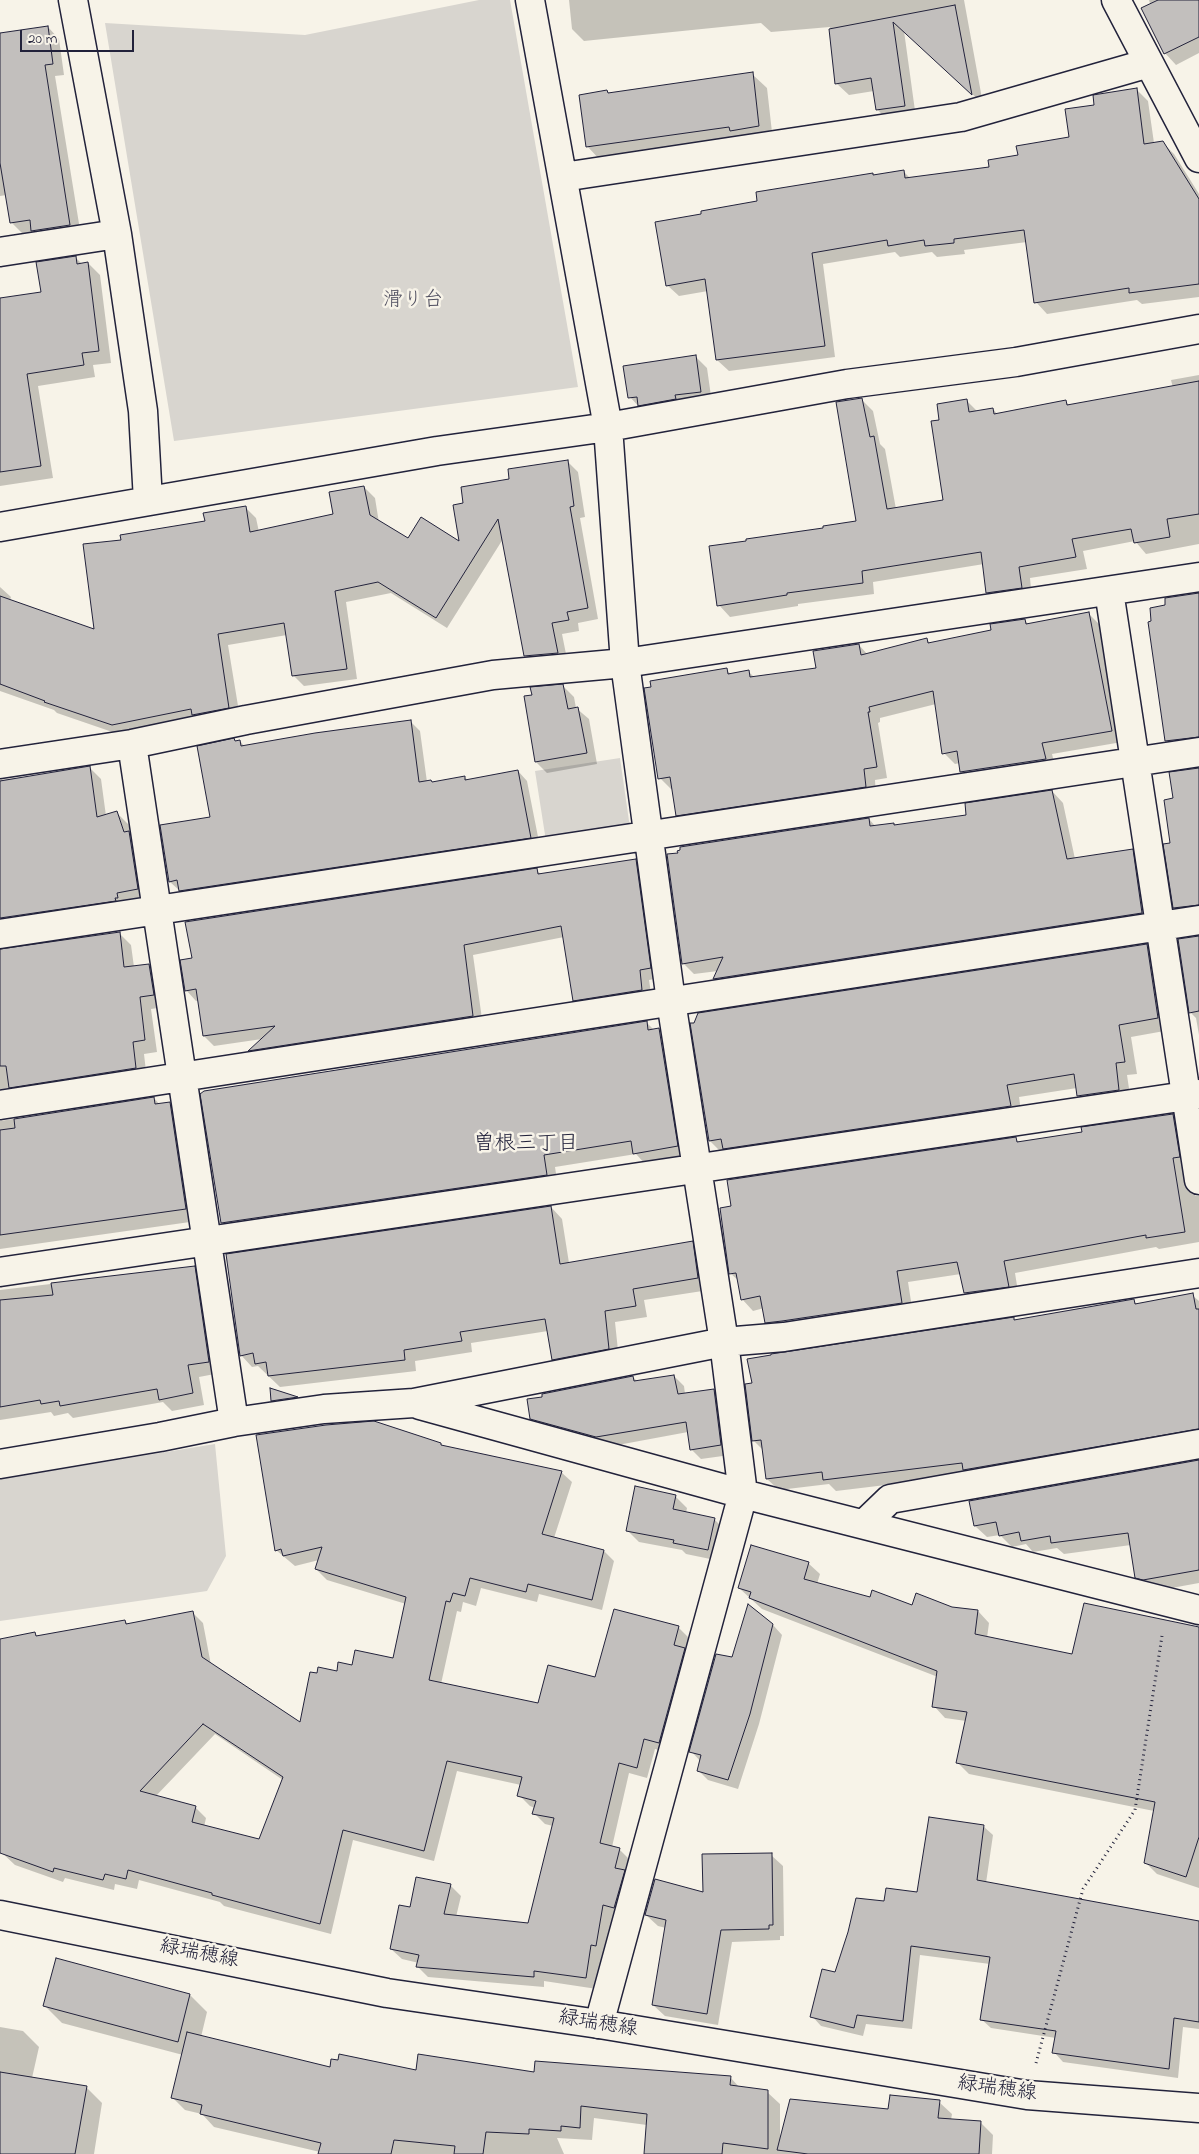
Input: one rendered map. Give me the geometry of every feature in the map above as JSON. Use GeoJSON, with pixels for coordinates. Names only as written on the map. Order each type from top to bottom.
{"type":"FeatureCollection","features":[{"type":"Feature","properties":{"kind":"street"},"geometry":{"type":"LineString","coordinates":[[73,0],[117,234],[143,412],[148,500]]}},
{"type":"Feature","properties":{"kind":"street"},"geometry":{"type":"LineString","coordinates":[[530,0],[608,427],[625,663],[671,1001],[724,1342],[743,1494],[599,2024]]}},
{"type":"Feature","properties":{"kind":"street"},"geometry":{"type":"LineString","coordinates":[[1116,0],[1199,158]]}},
{"type":"Feature","properties":{"kind":"street"},"geometry":{"type":"LineString","coordinates":[[563,177],[961,117],[1149,63]]}},
{"type":"Feature","properties":{"kind":"street"},"geometry":{"type":"LineString","coordinates":[[0,252],[117,234]]}},
{"type":"Feature","properties":{"kind":"street"},"geometry":{"type":"LineString","coordinates":[[0,527],[437,451],[608,427],[847,384],[1016,362],[1199,329]]}},
{"type":"Feature","properties":{"kind":"street"},"geometry":{"type":"LineString","coordinates":[[0,764],[132,744],[246,720],[493,675],[625,663],[1199,576]]}},
{"type":"Feature","properties":{"kind":"street"},"geometry":{"type":"LineString","coordinates":[[1109,590],[1161,925],[1193,1095],[1199,1180]]}},
{"type":"Feature","properties":{"kind":"street"},"geometry":{"type":"LineString","coordinates":[[132,744],[234,1422]]}},
{"type":"Feature","properties":{"kind":"street"},"geometry":{"type":"LineString","coordinates":[[0,934],[1199,752]]}},
{"type":"Feature","properties":{"kind":"street"},"geometry":{"type":"LineString","coordinates":[[0,1105],[1199,920]]}},
{"type":"Feature","properties":{"kind":"street"},"geometry":{"type":"LineString","coordinates":[[0,1272],[1193,1095]]}},
{"type":"Feature","properties":{"kind":"street"},"geometry":{"type":"LineString","coordinates":[[0,1464],[150,1439],[234,1422],[324,1409],[414,1403],[724,1342],[784,1337],[1199,1273]]}},
{"type":"Feature","properties":{"kind":"street"},"geometry":{"type":"LineString","coordinates":[[414,1403],[743,1494],[1199,1610]]}},
{"type":"Feature","properties":{"kind":"street"},"geometry":{"type":"LineString","coordinates":[[864,1524],[890,1499],[1199,1444]]}},
{"type":"Feature","properties":{"kind":"street","name":"緑瑞穂線"},"geometry":{"type":"LineString","coordinates":[[0,1914],[387,1993],[599,2024],[1028,2096],[1199,2108]]}},
{"type":"Feature","properties":{"kind":"path"},"geometry":{"type":"LineString","coordinates":[[1028,2096],[1083,1889],[1136,1810],[1168,1601]]}},
{"type":"Feature","properties":{"kind":"green space","name":"滑り台"},"geometry":{"type":"Polygon","coordinates":[[[479,0],[510,0],[578,387],[174,441],[105,23],[305,35],[479,0]]]}},
{"type":"Feature","properties":{"kind":"green space"},"geometry":{"type":"Polygon","coordinates":[[[620,758],[630,828],[546,841],[535,771],[620,758]]]}},
{"type":"Feature","properties":{"kind":"green space"},"geometry":{"type":"Polygon","coordinates":[[[215,1444],[226,1556],[207,1591],[0,1621],[0,1479],[215,1444]]]}},
{"type":"Feature","properties":{"kind":"building"},"geometry":{"type":"Polygon","coordinates":[[[1158,0],[1199,0],[1199,37],[1164,54],[1141,8],[1158,0]]]}},
{"type":"Feature","properties":{"kind":"building"},"geometry":{"type":"Polygon","coordinates":[[[955,5],[972,95],[893,22],[905,106],[876,110],[871,78],[835,84],[829,29],[955,5]]]}},
{"type":"Feature","properties":{"kind":"building"},"geometry":{"type":"Polygon","coordinates":[[[48,26],[53,64],[45,65],[70,225],[31,231],[30,220],[10,223],[0,163],[0,33],[48,26]]]}},
{"type":"Feature","properties":{"kind":"building"},"geometry":{"type":"Polygon","coordinates":[[[753,72],[759,126],[730,131],[729,127],[586,147],[579,95],[607,90],[608,93],[753,72]]]}},
{"type":"Feature","properties":{"kind":"building"},"geometry":{"type":"Polygon","coordinates":[[[1137,88],[1144,144],[1163,141],[1199,199],[1199,284],[1129,293],[1129,288],[1034,303],[1024,230],[954,239],[954,243],[925,246],[924,240],[888,246],[887,240],[812,253],[825,346],[716,360],[705,279],[666,286],[655,222],[757,201],[756,192],[873,173],[873,175],[904,170],[905,178],[989,167],[988,160],[1018,155],[1016,146],[1069,137],[1065,109],[1094,105],[1093,95],[1137,88]]]}},
{"type":"Feature","properties":{"kind":"building"},"geometry":{"type":"Polygon","coordinates":[[[76,256],[77,264],[88,262],[99,351],[82,353],[84,365],[27,374],[41,466],[0,472],[0,298],[41,292],[36,262],[76,256]]]}},
{"type":"Feature","properties":{"kind":"building"},"geometry":{"type":"Polygon","coordinates":[[[696,355],[701,392],[675,395],[676,399],[638,406],[637,397],[628,398],[623,366],[696,355]]]}},
{"type":"Feature","properties":{"kind":"building"},"geometry":{"type":"Polygon","coordinates":[[[1199,381],[1199,514],[1167,519],[1170,537],[1134,543],[1131,529],[1072,539],[1076,557],[1019,567],[1022,588],[986,593],[981,552],[862,571],[863,583],[787,593],[787,595],[717,606],[709,546],[856,521],[836,402],[862,398],[870,437],[874,436],[887,509],[943,500],[931,421],[939,420],[937,404],[967,399],[969,412],[993,408],[994,414],[1066,400],[1067,405],[1199,381]]]}},
{"type":"Feature","properties":{"kind":"building"},"geometry":{"type":"Polygon","coordinates":[[[568,460],[574,506],[570,507],[588,608],[567,612],[569,620],[552,623],[558,653],[524,656],[498,519],[436,618],[378,582],[335,591],[347,669],[292,676],[284,623],[218,634],[229,708],[192,715],[191,709],[112,725],[44,702],[0,684],[0,596],[94,629],[83,544],[121,540],[120,535],[205,521],[203,513],[246,506],[250,532],[333,514],[329,492],[364,486],[370,515],[408,538],[421,517],[459,541],[453,505],[463,503],[461,487],[509,479],[508,469],[568,460]]]}},
{"type":"Feature","properties":{"kind":"building"},"geometry":{"type":"Polygon","coordinates":[[[1199,593],[1199,737],[1165,741],[1148,622],[1151,621],[1150,608],[1165,605],[1165,598],[1199,593]]]}},
{"type":"Feature","properties":{"kind":"building"},"geometry":{"type":"Polygon","coordinates":[[[1089,612],[1112,731],[1042,743],[1046,759],[960,772],[957,751],[942,754],[933,691],[869,707],[870,712],[868,712],[877,767],[864,769],[866,787],[676,816],[670,777],[658,779],[644,688],[651,687],[650,681],[727,668],[728,674],[749,670],[750,677],[816,668],[813,651],[859,644],[861,655],[927,638],[928,643],[991,630],[990,624],[1025,619],[1026,624],[1089,612]]]}},
{"type":"Feature","properties":{"kind":"building"},"geometry":{"type":"Polygon","coordinates":[[[563,684],[568,709],[578,707],[587,753],[535,762],[524,696],[532,695],[530,687],[563,684]]]}},
{"type":"Feature","properties":{"kind":"building"},"geometry":{"type":"Polygon","coordinates":[[[411,720],[419,782],[431,780],[432,782],[465,776],[465,780],[518,770],[531,838],[179,891],[177,880],[169,882],[160,825],[210,817],[197,746],[234,738],[235,741],[240,740],[241,746],[315,733],[411,720]]]}},
{"type":"Feature","properties":{"kind":"building"},"geometry":{"type":"Polygon","coordinates":[[[90,766],[97,817],[117,811],[124,832],[129,831],[138,889],[117,893],[118,898],[115,898],[116,901],[0,918],[0,781],[90,766]]]}},
{"type":"Feature","properties":{"kind":"building"},"geometry":{"type":"Polygon","coordinates":[[[1199,768],[1199,905],[1173,908],[1163,844],[1170,843],[1164,800],[1173,798],[1169,772],[1199,768]]]}},
{"type":"Feature","properties":{"kind":"building"},"geometry":{"type":"Polygon","coordinates":[[[1052,790],[1067,859],[1133,849],[1142,913],[713,979],[723,957],[682,964],[667,854],[678,853],[677,851],[680,850],[680,847],[869,818],[870,826],[894,823],[894,825],[966,815],[965,803],[1052,790]]]}},
{"type":"Feature","properties":{"kind":"building"},"geometry":{"type":"Polygon","coordinates":[[[636,859],[651,968],[640,970],[642,990],[573,1001],[561,926],[464,945],[473,1016],[248,1051],[275,1026],[203,1036],[196,989],[185,991],[180,960],[192,958],[185,922],[537,868],[538,874],[636,859]]]}},
{"type":"Feature","properties":{"kind":"building"},"geometry":{"type":"Polygon","coordinates":[[[120,932],[124,967],[149,964],[154,995],[140,997],[145,1040],[133,1042],[136,1068],[9,1088],[6,1066],[0,1066],[0,949],[120,932]]]}},
{"type":"Feature","properties":{"kind":"building"},"geometry":{"type":"Polygon","coordinates":[[[1199,936],[1199,1011],[1189,1013],[1178,939],[1199,936]]]}},
{"type":"Feature","properties":{"kind":"building"},"geometry":{"type":"Polygon","coordinates":[[[1147,944],[1158,1018],[1119,1025],[1125,1062],[1116,1063],[1119,1090],[1077,1096],[1074,1074],[1007,1085],[1011,1106],[723,1149],[721,1139],[709,1141],[690,1023],[694,1023],[698,1013],[1147,944]]]}},
{"type":"Feature","properties":{"kind":"building"},"geometry":{"type":"Polygon","coordinates":[[[647,1021],[648,1030],[659,1028],[678,1146],[633,1154],[631,1141],[544,1155],[547,1175],[221,1223],[200,1094],[204,1091],[647,1021]]]}},
{"type":"Feature","properties":{"kind":"building"},"geometry":{"type":"Polygon","coordinates":[[[154,1097],[155,1104],[170,1102],[186,1209],[0,1235],[0,1130],[15,1128],[14,1119],[154,1097]]]}},
{"type":"Feature","properties":{"kind":"building"},"geometry":{"type":"Polygon","coordinates":[[[1173,1114],[1180,1157],[1173,1158],[1185,1232],[1146,1238],[1146,1235],[1004,1261],[1009,1287],[964,1293],[957,1262],[897,1271],[902,1303],[765,1323],[760,1296],[741,1300],[736,1273],[729,1274],[720,1208],[731,1206],[727,1180],[1016,1137],[1017,1142],[1082,1132],[1081,1127],[1173,1114]]]}},
{"type":"Feature","properties":{"kind":"building"},"geometry":{"type":"Polygon","coordinates":[[[551,1206],[560,1264],[693,1241],[698,1278],[633,1289],[636,1306],[605,1311],[609,1349],[552,1360],[545,1319],[460,1332],[462,1341],[404,1350],[405,1360],[268,1376],[266,1362],[255,1364],[253,1353],[240,1356],[226,1254],[551,1206]]]}},
{"type":"Feature","properties":{"kind":"building"},"geometry":{"type":"Polygon","coordinates":[[[195,1266],[209,1362],[188,1365],[193,1393],[159,1400],[157,1389],[60,1406],[59,1401],[41,1404],[40,1400],[0,1407],[0,1300],[53,1295],[51,1283],[195,1266]]]}},
{"type":"Feature","properties":{"kind":"building"},"geometry":{"type":"Polygon","coordinates":[[[1193,1293],[1196,1309],[1199,1309],[1199,1429],[963,1470],[962,1463],[823,1480],[822,1472],[766,1479],[761,1440],[752,1441],[745,1384],[752,1383],[747,1359],[1014,1317],[1014,1320],[1134,1299],[1135,1304],[1193,1293]]]}},
{"type":"Feature","properties":{"kind":"building"},"geometry":{"type":"Polygon","coordinates":[[[674,1375],[678,1394],[714,1389],[721,1445],[690,1450],[686,1422],[596,1437],[530,1419],[527,1399],[542,1397],[542,1394],[633,1376],[634,1381],[674,1375]]]}},
{"type":"Feature","properties":{"kind":"building"},"geometry":{"type":"Polygon","coordinates":[[[270,1388],[298,1397],[271,1401],[270,1388]]]}},
{"type":"Feature","properties":{"kind":"building"},"geometry":{"type":"Polygon","coordinates":[[[374,1421],[441,1443],[441,1445],[562,1471],[542,1534],[604,1550],[592,1600],[528,1584],[526,1592],[470,1578],[465,1596],[453,1593],[450,1602],[446,1601],[429,1680],[538,1703],[548,1665],[595,1677],[614,1609],[679,1626],[674,1645],[685,1648],[659,1743],[644,1739],[637,1768],[619,1763],[600,1843],[620,1848],[615,1868],[625,1870],[614,1908],[603,1905],[596,1946],[591,1945],[586,1978],[534,1971],[534,1977],[416,1967],[419,1955],[390,1949],[399,1905],[410,1907],[416,1877],[451,1884],[444,1914],[528,1923],[554,1818],[532,1814],[536,1801],[517,1796],[522,1777],[447,1761],[424,1851],[343,1830],[320,1924],[128,1870],[126,1879],[105,1874],[103,1880],[54,1868],[53,1872],[0,1853],[0,1639],[35,1632],[36,1636],[125,1620],[126,1624],[193,1611],[202,1657],[300,1722],[310,1672],[317,1673],[318,1667],[337,1671],[338,1662],[352,1665],[355,1650],[393,1658],[406,1597],[315,1569],[322,1547],[283,1556],[281,1549],[275,1551],[256,1435],[326,1425],[374,1421]],[[203,1724],[140,1791],[196,1806],[192,1822],[259,1839],[283,1777],[203,1724]]]}},
{"type":"Feature","properties":{"kind":"building"},"geometry":{"type":"Polygon","coordinates":[[[1199,1460],[1199,1570],[1143,1580],[1135,1578],[1128,1533],[1051,1543],[1050,1536],[1021,1541],[1019,1532],[999,1536],[996,1522],[974,1526],[969,1501],[1199,1460]]]}},
{"type":"Feature","properties":{"kind":"building"},"geometry":{"type":"Polygon","coordinates":[[[635,1486],[676,1495],[673,1509],[715,1518],[708,1550],[673,1543],[674,1540],[626,1531],[635,1486]]]}},
{"type":"Feature","properties":{"kind":"building"},"geometry":{"type":"Polygon","coordinates":[[[751,1545],[809,1562],[804,1579],[870,1597],[872,1590],[912,1605],[916,1593],[952,1607],[978,1610],[975,1634],[1072,1654],[1084,1603],[1199,1627],[1199,1837],[1186,1877],[1144,1863],[1155,1802],[956,1763],[967,1712],[932,1707],[937,1671],[749,1598],[751,1592],[738,1588],[751,1545]]]}},
{"type":"Feature","properties":{"kind":"building"},"geometry":{"type":"Polygon","coordinates":[[[748,1604],[773,1624],[750,1714],[728,1780],[697,1771],[701,1755],[689,1752],[716,1654],[732,1657],[748,1604]]]}},
{"type":"Feature","properties":{"kind":"building"},"geometry":{"type":"Polygon","coordinates":[[[929,1817],[984,1825],[977,1880],[1199,1921],[1199,2022],[1174,2018],[1169,2069],[1052,2053],[1056,2031],[980,2020],[990,1957],[911,1946],[903,2021],[857,2015],[854,2028],[810,2017],[822,1969],[835,1972],[848,1932],[856,1898],[884,1901],[886,1888],[917,1892],[929,1817]]]}},
{"type":"Feature","properties":{"kind":"building"},"geometry":{"type":"Polygon","coordinates":[[[772,1853],[773,1925],[769,1925],[769,1929],[721,1930],[707,2014],[652,2005],[666,1920],[645,1915],[655,1879],[703,1892],[702,1854],[772,1853]]]}},
{"type":"Feature","properties":{"kind":"building"},"geometry":{"type":"Polygon","coordinates":[[[56,1958],[190,1994],[178,2042],[43,2006],[56,1958]]]}},
{"type":"Feature","properties":{"kind":"building"},"geometry":{"type":"Polygon","coordinates":[[[187,2032],[330,2067],[331,2059],[338,2060],[339,2054],[416,2070],[418,2054],[534,2072],[535,2061],[731,2076],[730,2085],[768,2090],[768,2149],[723,2143],[722,2154],[644,2154],[647,2114],[581,2106],[580,2128],[561,2126],[561,2131],[529,2129],[529,2134],[486,2132],[483,2154],[454,2154],[455,2146],[394,2140],[391,2154],[318,2154],[321,2143],[200,2114],[202,2105],[171,2098],[187,2032]]]}},
{"type":"Feature","properties":{"kind":"building"},"geometry":{"type":"Polygon","coordinates":[[[0,2072],[87,2086],[75,2154],[0,2154],[0,2072]]]}},
{"type":"Feature","properties":{"kind":"building"},"geometry":{"type":"Polygon","coordinates":[[[890,2095],[940,2100],[938,2118],[981,2121],[979,2154],[808,2154],[777,2150],[790,2099],[888,2109],[890,2095]]]}},
{"type":"Feature","properties":{"kind":"district","name":"曽根三丁目"},"geometry":{"type":"Point","coordinates":[526,1146]}}]}
